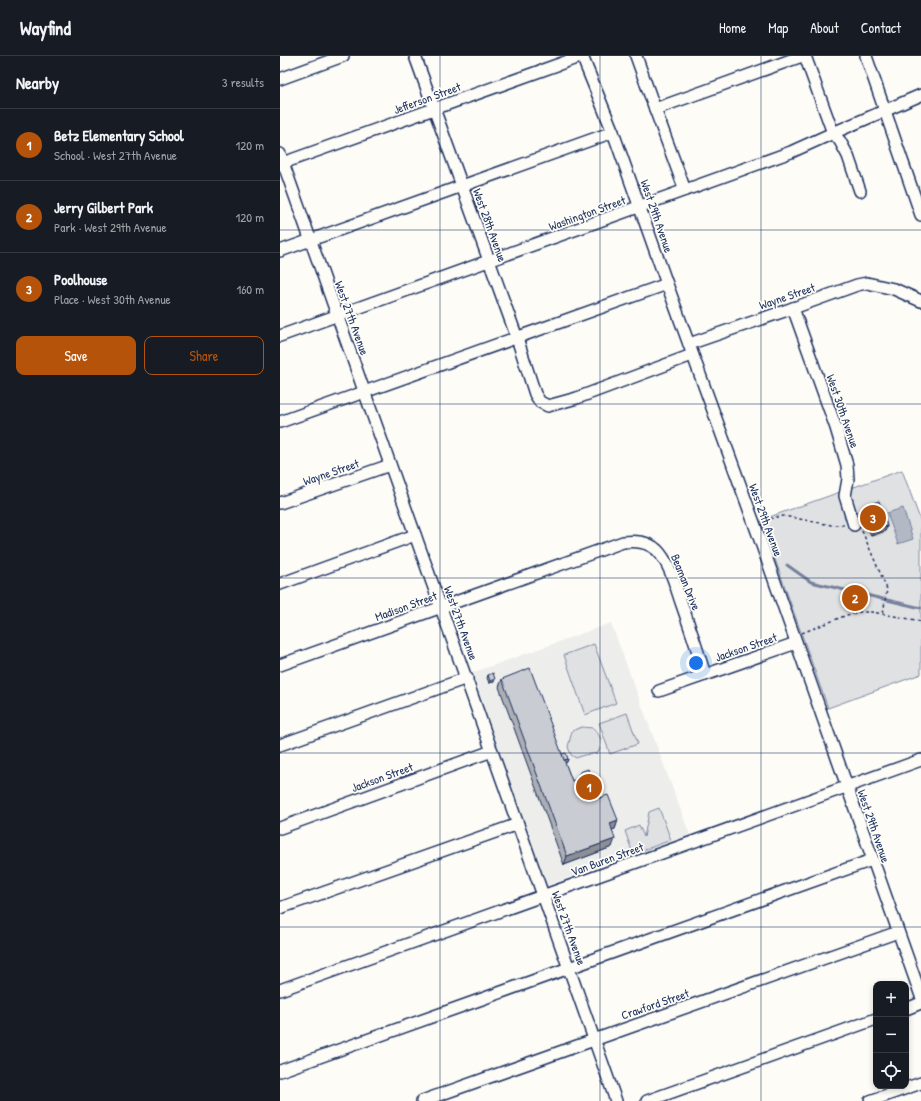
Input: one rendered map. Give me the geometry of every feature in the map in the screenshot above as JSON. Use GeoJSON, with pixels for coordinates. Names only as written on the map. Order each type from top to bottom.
{"type":"FeatureCollection","features":[{"type":"Feature","properties":{"kind":"street"},"geometry":{"type":"LineString","coordinates":[[280,79],[343,56]]}},
{"type":"Feature","properties":{"kind":"street","name":"West 28th Avenue"},"geometry":{"type":"LineString","coordinates":[[415,56],[517,338],[535,394],[540,402],[548,406],[577,398],[692,355]]}},
{"type":"Feature","properties":{"kind":"street","name":"Jefferson Street"},"geometry":{"type":"LineString","coordinates":[[281,161],[435,109],[582,56]]}},
{"type":"Feature","properties":{"kind":"street","name":"West 29th Avenue"},"geometry":{"type":"LineString","coordinates":[[582,56],[613,132],[692,355],[758,534],[794,640],[921,996]]}},
{"type":"Feature","properties":{"kind":"street"},"geometry":{"type":"LineString","coordinates":[[636,56],[654,109],[685,190]]}},
{"type":"Feature","properties":{"kind":"street"},"geometry":{"type":"LineString","coordinates":[[654,109],[804,56],[833,133],[840,140],[848,156],[860,191]]}},
{"type":"Feature","properties":{"kind":"street"},"geometry":{"type":"LineString","coordinates":[[866,56],[921,215]]}},
{"type":"Feature","properties":{"kind":"street","name":"Washington Street"},"geometry":{"type":"LineString","coordinates":[[280,336],[791,152],[921,95]]}},
{"type":"Feature","properties":{"kind":"street"},"geometry":{"type":"LineString","coordinates":[[280,251],[613,132]]}},
{"type":"Feature","properties":{"kind":"street","name":"West 27th Avenue"},"geometry":{"type":"LineString","coordinates":[[281,161],[311,240],[616,1101]]}},
{"type":"Feature","properties":{"kind":"street","name":"Wayne Street"},"geometry":{"type":"LineString","coordinates":[[689,344],[857,285],[867,283],[894,289],[921,301]]}},
{"type":"Feature","properties":{"kind":"street"},"geometry":{"type":"LineString","coordinates":[[280,422],[667,284]]}},
{"type":"Feature","properties":{"kind":"street","name":"West 30th Avenue"},"geometry":{"type":"LineString","coordinates":[[793,308],[836,428],[847,465],[848,479],[845,496],[854,525]]}},
{"type":"Feature","properties":{"kind":"street","name":"Wayne Street"},"geometry":{"type":"LineString","coordinates":[[280,503],[390,465]]}},
{"type":"Feature","properties":{"kind":"street"},"geometry":{"type":"LineString","coordinates":[[280,584],[415,535]]}},
{"type":"Feature","properties":{"kind":"street","name":"Beaman Drive"},"geometry":{"type":"LineString","coordinates":[[586,555],[623,542],[634,541],[646,543],[657,549],[665,561],[672,578],[706,674]]}},
{"type":"Feature","properties":{"kind":"street","name":"Madison Street"},"geometry":{"type":"LineString","coordinates":[[280,665],[586,555]]}},
{"type":"Feature","properties":{"kind":"street","name":"Jackson Street"},"geometry":{"type":"LineString","coordinates":[[659,691],[794,640]]}},
{"type":"Feature","properties":{"kind":"street"},"geometry":{"type":"LineString","coordinates":[[280,746],[467,678]]}},
{"type":"Feature","properties":{"kind":"street","name":"Jackson Street"},"geometry":{"type":"LineString","coordinates":[[280,828],[492,751]]}},
{"type":"Feature","properties":{"kind":"street","name":"Van Buren Street"},"geometry":{"type":"LineString","coordinates":[[280,990],[921,760]]}},
{"type":"Feature","properties":{"kind":"street"},"geometry":{"type":"LineString","coordinates":[[280,908],[518,824]]}},
{"type":"Feature","properties":{"kind":"street"},"geometry":{"type":"LineString","coordinates":[[280,1070],[872,860]]}},
{"type":"Feature","properties":{"kind":"street","name":"Crawford Street"},"geometry":{"type":"LineString","coordinates":[[422,1101],[898,932]]}},
{"type":"Feature","properties":{"kind":"street"},"geometry":{"type":"LineString","coordinates":[[909,1008],[921,1003]]}},
{"type":"Feature","properties":{"kind":"street"},"geometry":{"type":"LineString","coordinates":[[647,1101],[873,1020]]}},
{"type":"Feature","properties":{"kind":"street"},"geometry":{"type":"LineString","coordinates":[[870,1101],[921,1083]]}},
{"type":"Feature","properties":{"kind":"path"},"geometry":{"type":"LineString","coordinates":[[760,522],[784,516],[831,525],[854,525]]}},
{"type":"Feature","properties":{"kind":"path"},"geometry":{"type":"LineString","coordinates":[[865,538],[887,589],[883,612]]}},
{"type":"Feature","properties":{"kind":"path"},"geometry":{"type":"LineString","coordinates":[[794,640],[847,615],[859,612],[883,612],[921,621]]}},
{"type":"Feature","properties":{"kind":"shaded area"},"geometry":{"type":"Polygon","coordinates":[[[902,470],[921,522],[921,674],[828,708],[761,520],[902,470]]]}},
{"type":"Feature","properties":{"kind":"shaded area"},"geometry":{"type":"Polygon","coordinates":[[[903,508],[913,539],[898,544],[887,513],[903,508]]]}},
{"type":"Feature","properties":{"kind":"shaded area"},"geometry":{"type":"Polygon","coordinates":[[[611,623],[690,835],[540,888],[466,675],[611,623]]]}},
{"type":"Feature","properties":{"kind":"shaded area"},"geometry":{"type":"Polygon","coordinates":[[[594,644],[616,703],[585,715],[564,655],[594,644]]]}},
{"type":"Feature","properties":{"kind":"shaded area"},"geometry":{"type":"Polygon","coordinates":[[[627,713],[638,744],[610,754],[599,723],[627,713]]]}},
{"type":"Feature","properties":{"kind":"shaded area"},"geometry":{"type":"Polygon","coordinates":[[[582,727],[593,728],[600,737],[601,746],[598,753],[576,758],[571,755],[568,747],[572,731],[582,727]]]}},
{"type":"Feature","properties":{"kind":"shaded area"},"geometry":{"type":"Polygon","coordinates":[[[659,808],[671,840],[633,854],[625,831],[639,825],[644,837],[649,812],[659,808]]]}},
{"type":"Feature","properties":{"kind":"building"},"geometry":{"type":"Polygon","coordinates":[[[879,501],[887,526],[873,531],[865,506],[879,501]]]}},
{"type":"Feature","properties":{"kind":"building"},"geometry":{"type":"Polygon","coordinates":[[[530,668],[572,781],[582,778],[580,772],[588,769],[599,798],[608,795],[618,820],[610,823],[615,839],[567,856],[502,679],[530,668]]]}},
{"type":"Feature","properties":{"kind":"building"},"geometry":{"type":"Polygon","coordinates":[[[493,673],[495,679],[490,681],[488,675],[493,673]]]}},
{"type":"Feature","properties":{"kind":"building"},"geometry":{"type":"Polygon","coordinates":[[[566,753],[568,759],[564,760],[562,754],[566,753]]]}},
{"type":"Feature","properties":{"kind":"waterway"},"geometry":{"type":"LineString","coordinates":[[787,565],[811,582],[921,608]]}},
{"type":"Feature","properties":{"kind":"place","name":"Poolhouse"},"geometry":{"type":"Point","coordinates":[873,518]}},
{"type":"Feature","properties":{"kind":"place","name":"Jerry Gilbert Park"},"geometry":{"type":"Point","coordinates":[855,598]}},
{"type":"Feature","properties":{"kind":"place","name":"Betz Elementary School"},"geometry":{"type":"Point","coordinates":[589,787]}}]}
